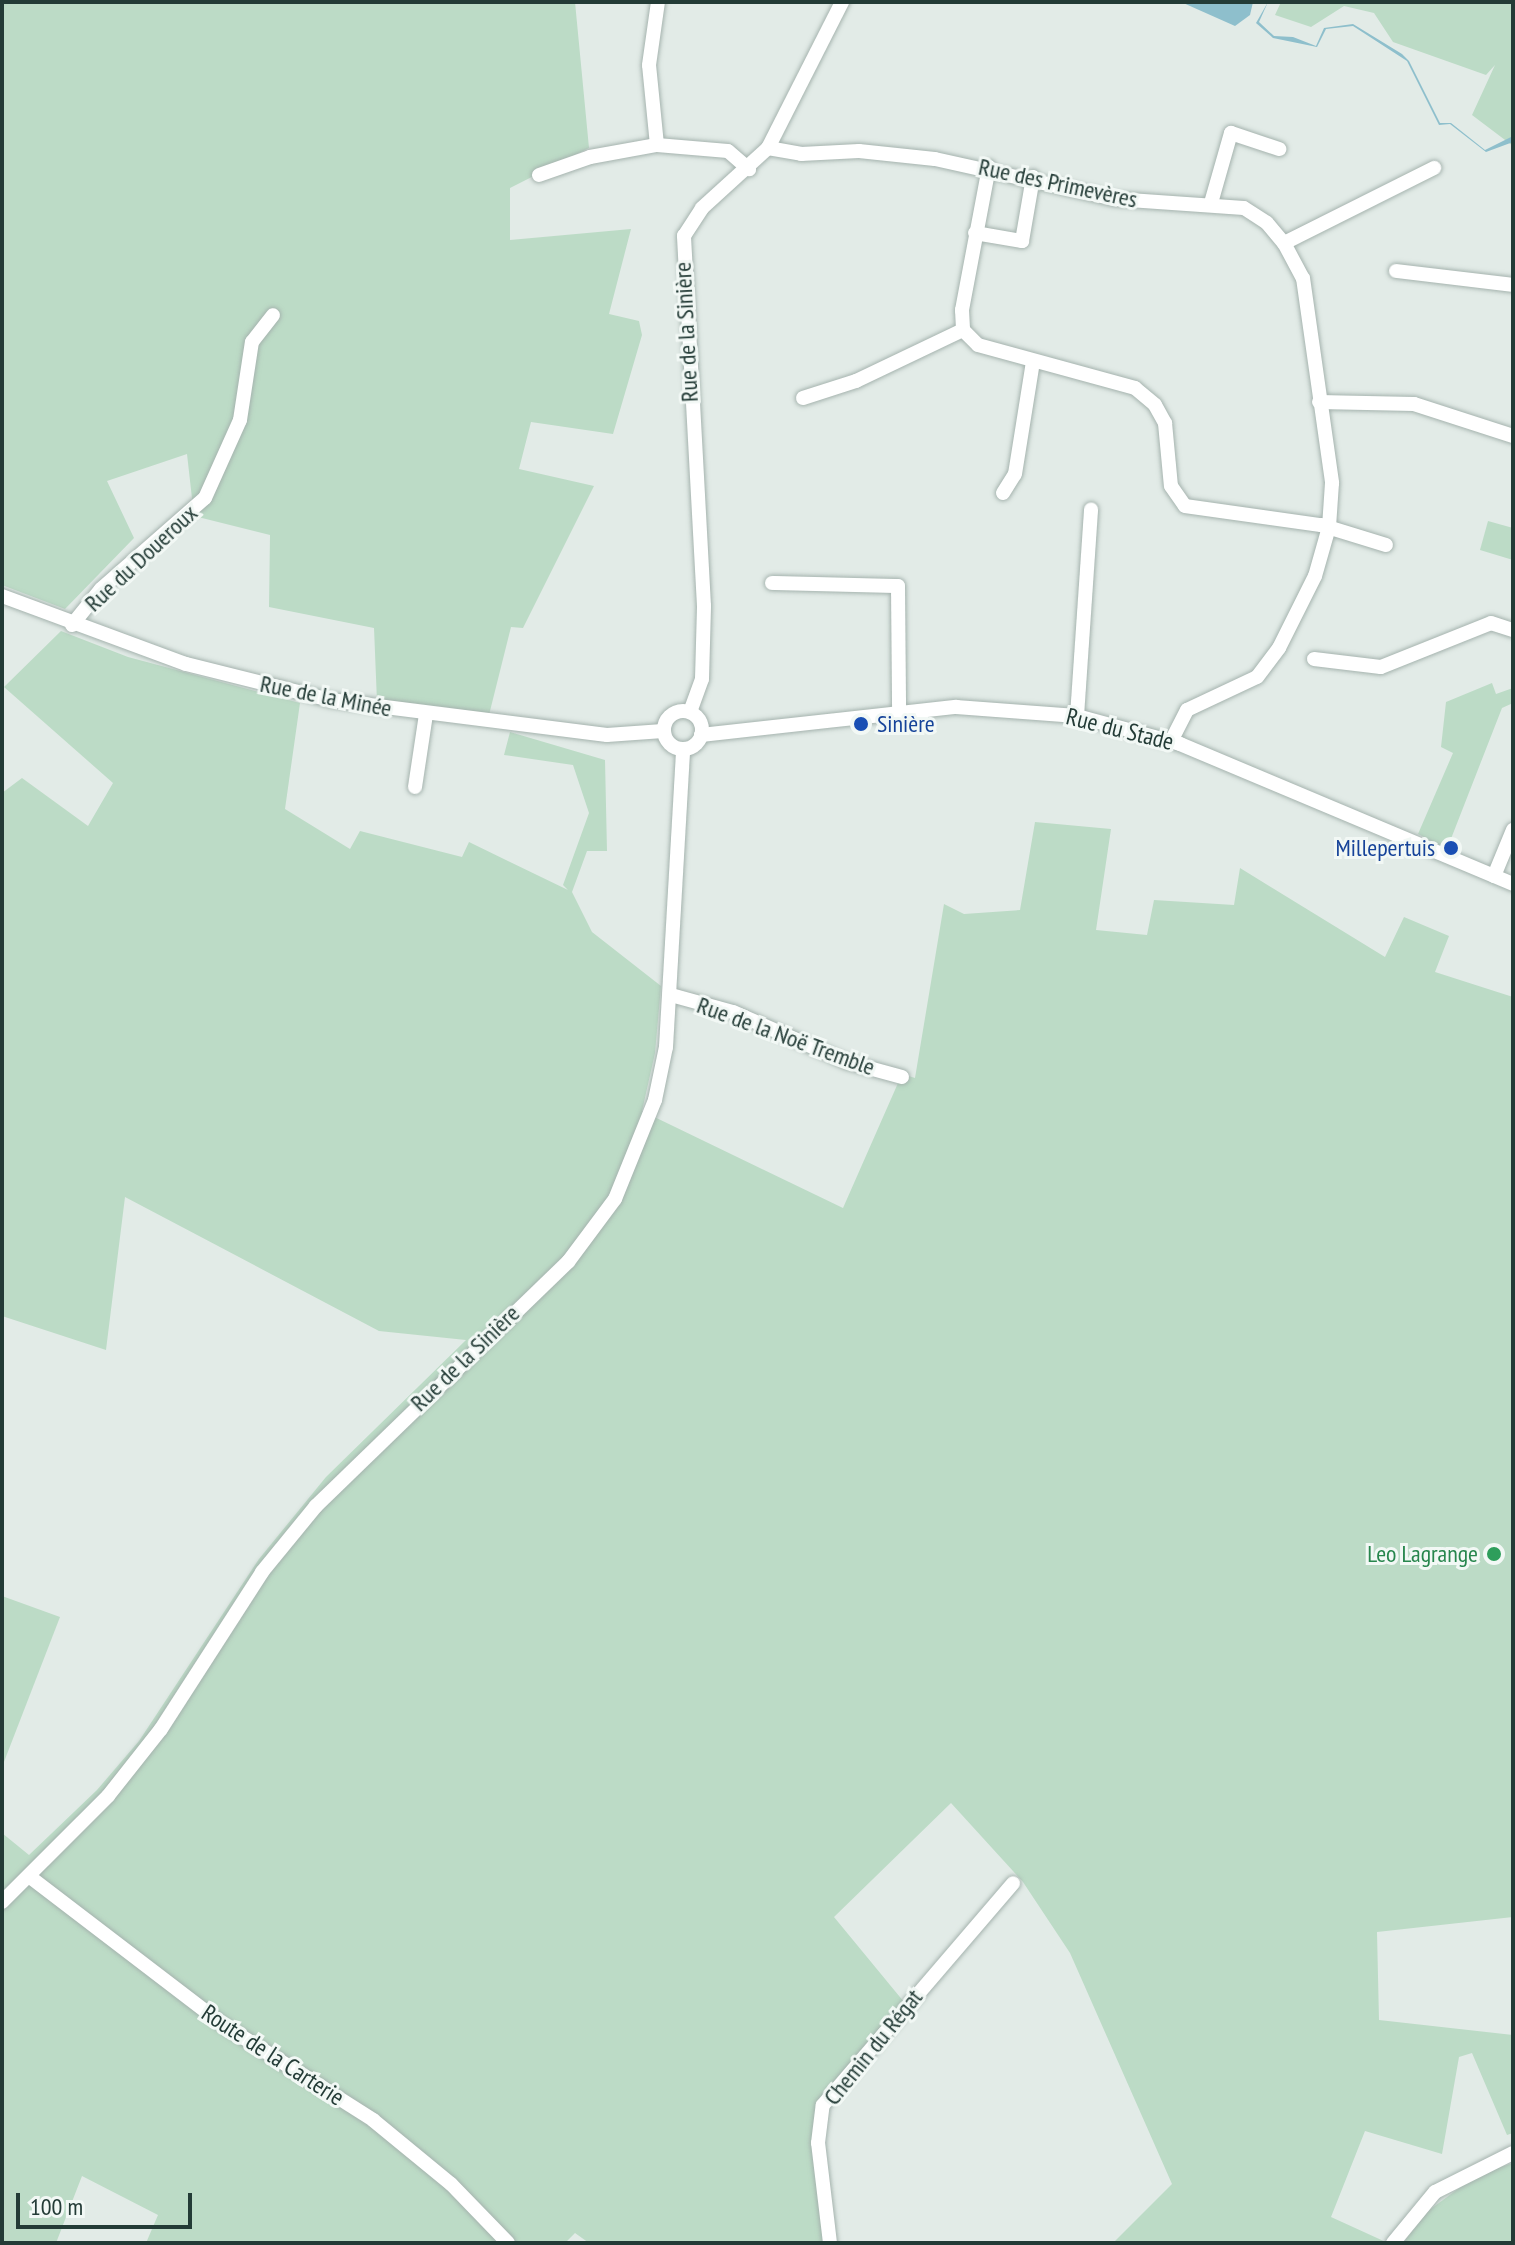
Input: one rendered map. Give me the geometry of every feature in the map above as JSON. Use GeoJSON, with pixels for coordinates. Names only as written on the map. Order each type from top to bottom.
{"type":"FeatureCollection","features":[{"type":"Feature","properties":{"kind":"street"},"geometry":{"type":"LineString","coordinates":[[657,145],[649,65],[658,2]]}},
{"type":"Feature","properties":{"kind":"street","name":"Rue de la Sinière"},"geometry":{"type":"LineString","coordinates":[[690,712],[702,679],[704,614],[682,248],[692,219],[768,148],[842,2]]}},
{"type":"Feature","properties":{"kind":"street"},"geometry":{"type":"LineString","coordinates":[[1211,203],[1231,133],[1279,149]]}},
{"type":"Feature","properties":{"kind":"street"},"geometry":{"type":"LineString","coordinates":[[539,175],[590,157],[657,145],[728,151],[749,169]]}},
{"type":"Feature","properties":{"kind":"street","name":"Rue des Primevères"},"geometry":{"type":"LineString","coordinates":[[768,148],[801,154],[859,151],[989,167],[1137,202],[1211,203],[1244,208],[1267,223],[1284,243],[1303,278],[1332,483],[1329,527],[1299,614],[1272,658],[1257,677],[1187,710],[1171,741]]}},
{"type":"Feature","properties":{"kind":"street"},"geometry":{"type":"LineString","coordinates":[[963,330],[975,233],[989,167]]}},
{"type":"Feature","properties":{"kind":"street"},"geometry":{"type":"LineString","coordinates":[[1284,243],[1434,168]]}},
{"type":"Feature","properties":{"kind":"street"},"geometry":{"type":"LineString","coordinates":[[975,233],[1022,241],[1033,177]]}},
{"type":"Feature","properties":{"kind":"street"},"geometry":{"type":"LineString","coordinates":[[1396,271],[1513,285]]}},
{"type":"Feature","properties":{"kind":"street","name":"Rue du Doueroux"},"geometry":{"type":"LineString","coordinates":[[72,625],[101,589],[205,498],[240,420],[252,342],[273,315]]}},
{"type":"Feature","properties":{"kind":"street"},"geometry":{"type":"LineString","coordinates":[[963,330],[978,345],[1135,388],[1155,405],[1165,423],[1171,486],[1185,506],[1329,527],[1386,545]]}},
{"type":"Feature","properties":{"kind":"street"},"geometry":{"type":"LineString","coordinates":[[803,398],[856,381],[963,330]]}},
{"type":"Feature","properties":{"kind":"street"},"geometry":{"type":"LineString","coordinates":[[1003,493],[1015,474],[1033,361]]}},
{"type":"Feature","properties":{"kind":"street"},"geometry":{"type":"LineString","coordinates":[[1319,402],[1414,404],[1513,436]]}},
{"type":"Feature","properties":{"kind":"street"},"geometry":{"type":"LineString","coordinates":[[1077,716],[1091,509]]}},
{"type":"Feature","properties":{"kind":"street"},"geometry":{"type":"LineString","coordinates":[[772,583],[898,578],[899,712]]}},
{"type":"Feature","properties":{"kind":"street","name":"Rue de la Minée"},"geometry":{"type":"LineString","coordinates":[[2,596],[72,625],[256,683],[426,714],[607,735],[663,731]]}},
{"type":"Feature","properties":{"kind":"street"},"geometry":{"type":"LineString","coordinates":[[1314,659],[1381,667],[1491,623],[1513,630]]}},
{"type":"Feature","properties":{"kind":"street","name":"Rue du Stade"},"geometry":{"type":"LineString","coordinates":[[701,735],[899,712],[991,707],[1077,716],[1171,741],[1513,884]]}},
{"type":"Feature","properties":{"kind":"street"},"geometry":{"type":"LineString","coordinates":[[690,712],[699,719],[701,735],[683,749],[667,742],[663,731],[671,714],[690,712]]}},
{"type":"Feature","properties":{"kind":"street"},"geometry":{"type":"LineString","coordinates":[[415,787],[426,714]]}},
{"type":"Feature","properties":{"kind":"street","name":"Rue de la Sinière"},"geometry":{"type":"LineString","coordinates":[[2,1902],[108,1796],[161,1729],[262,1572],[316,1506],[568,1262],[611,1207],[635,1162],[655,1100],[671,995],[683,749]]}},
{"type":"Feature","properties":{"kind":"street"},"geometry":{"type":"LineString","coordinates":[[1494,876],[1513,830]]}},
{"type":"Feature","properties":{"kind":"street","name":"Rue de la Noë Tremble"},"geometry":{"type":"LineString","coordinates":[[671,995],[733,1012],[847,1062],[902,1077]]}},
{"type":"Feature","properties":{"kind":"street","name":"Route de la Carterie"},"geometry":{"type":"LineString","coordinates":[[30,1877],[231,2030],[373,2120],[451,2184],[508,2243]]}},
{"type":"Feature","properties":{"kind":"street","name":"Chemin du Régat"},"geometry":{"type":"LineString","coordinates":[[830,2243],[818,2143],[823,2105],[1013,1883]]}},
{"type":"Feature","properties":{"kind":"street"},"geometry":{"type":"LineString","coordinates":[[1393,2243],[1435,2192],[1513,2153]]}},
{"type":"Feature","properties":{"kind":"green space"},"geometry":{"type":"Polygon","coordinates":[[[2,2],[575,2],[589,148],[510,188],[510,240],[631,229],[609,314],[639,321],[642,335],[613,434],[531,422],[519,469],[594,486],[523,628],[511,627],[489,715],[377,702],[374,628],[269,607],[270,535],[194,516],[187,454],[107,481],[134,538],[65,609],[2,585],[2,2]]]}},
{"type":"Feature","properties":{"kind":"green space"},"geometry":{"type":"Polygon","coordinates":[[[1281,2],[1513,2],[1513,146],[1472,115],[1495,65],[1486,75],[1393,42],[1374,13],[1344,6],[1311,27],[1275,15],[1281,2]]]}},
{"type":"Feature","properties":{"kind":"green space"},"geometry":{"type":"Polygon","coordinates":[[[1488,521],[1513,528],[1513,560],[1480,550],[1488,521]]]}},
{"type":"Feature","properties":{"kind":"green space"},"geometry":{"type":"Polygon","coordinates":[[[61,631],[128,657],[300,703],[285,809],[350,849],[360,831],[462,857],[469,842],[568,890],[563,885],[589,813],[573,765],[504,755],[510,732],[605,760],[607,851],[587,851],[572,892],[592,932],[661,986],[655,1053],[642,1111],[843,1208],[902,1074],[915,1078],[944,904],[964,914],[1020,910],[1035,822],[1111,829],[1096,930],[1147,935],[1154,900],[1234,905],[1240,868],[1385,957],[1404,917],[1449,936],[1435,972],[1513,997],[1513,1917],[1377,1932],[1379,2020],[1513,2035],[1513,2133],[1507,2135],[1472,2053],[1459,2057],[1442,2154],[1365,2131],[1331,2217],[1388,2243],[1113,2243],[1172,2184],[1070,1953],[1023,1882],[951,1803],[834,1917],[904,2002],[823,2102],[828,2243],[589,2243],[575,2233],[565,2243],[146,2243],[158,2215],[82,2176],[56,2243],[2,2243],[2,1833],[29,1855],[97,1790],[139,1741],[259,1559],[326,1477],[466,1340],[379,1331],[125,1197],[106,1350],[2,1316],[2,793],[22,778],[88,826],[113,783],[4,687],[61,631]]]}},
{"type":"Feature","properties":{"kind":"green space"},"geometry":{"type":"Polygon","coordinates":[[[1492,683],[1496,694],[1513,688],[1513,703],[1502,708],[1447,849],[1418,834],[1453,753],[1441,747],[1446,702],[1492,683]]]}},
{"type":"Feature","properties":{"kind":"green space"},"geometry":{"type":"Polygon","coordinates":[[[2,1596],[60,1617],[2,1767],[2,1596]]]}},
{"type":"Feature","properties":{"kind":"green space"},"geometry":{"type":"Polygon","coordinates":[[[1513,2163],[1513,2243],[1403,2243],[1428,2211],[1477,2175],[1513,2163]]]}},
{"type":"Feature","properties":{"kind":"water"},"geometry":{"type":"Polygon","coordinates":[[[1181,2],[1253,2],[1250,15],[1235,26],[1181,2]]]}},
{"type":"Feature","properties":{"kind":"water"},"geometry":{"type":"Polygon","coordinates":[[[1268,2],[1259,22],[1274,36],[1293,37],[1316,46],[1324,28],[1353,24],[1409,61],[1440,123],[1451,123],[1485,150],[1513,136],[1513,142],[1486,152],[1450,124],[1439,125],[1407,61],[1353,26],[1326,29],[1317,47],[1273,38],[1256,23],[1268,2]]]}},
{"type":"Feature","properties":{"kind":"place","name":"Sinière"},"geometry":{"type":"Point","coordinates":[861,724]}},
{"type":"Feature","properties":{"kind":"place","name":"Millepertuis"},"geometry":{"type":"Point","coordinates":[1451,848]}},
{"type":"Feature","properties":{"kind":"place","name":"Leo Lagrange"},"geometry":{"type":"Point","coordinates":[1494,1554]}}]}
